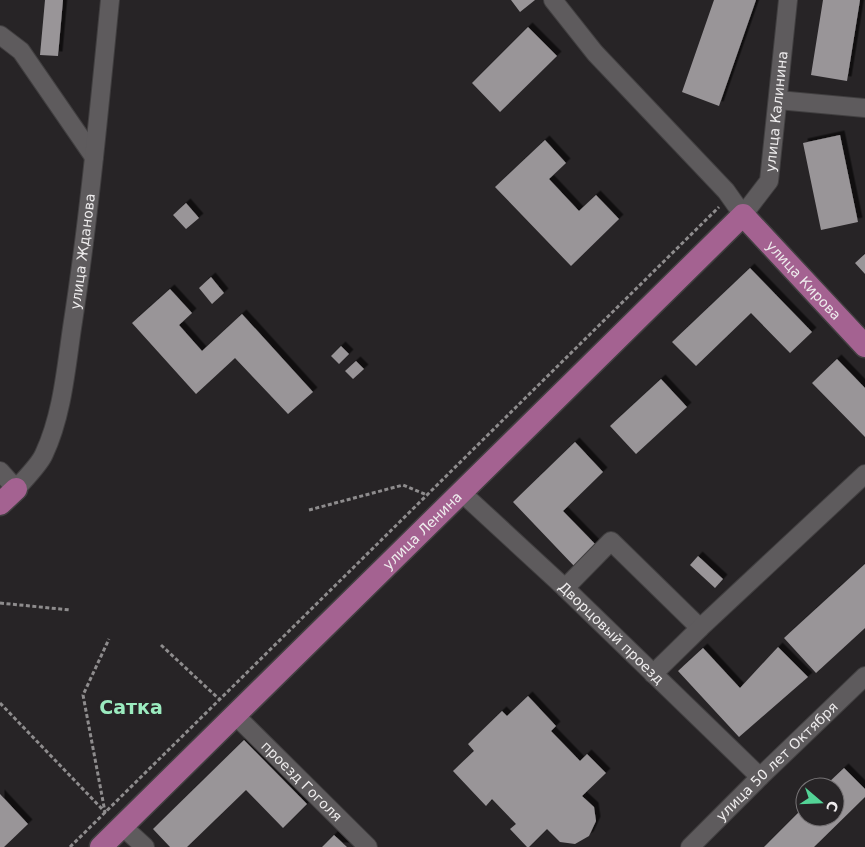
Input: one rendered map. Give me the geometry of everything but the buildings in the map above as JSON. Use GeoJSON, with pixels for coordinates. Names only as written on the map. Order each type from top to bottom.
{"type":"FeatureCollection","features":[{"type":"Feature","properties":{"kind":"main road","name":"улица Кирова"},"geometry":{"type":"LineString","coordinates":[[743,214],[865,346]]}},
{"type":"Feature","properties":{"kind":"main road","name":"улица Ленина"},"geometry":{"type":"LineString","coordinates":[[101,847],[122,826],[227,707],[461,492],[743,214]]}},
{"type":"Feature","properties":{"kind":"street","name":"улица Жданова"},"geometry":{"type":"LineString","coordinates":[[8,497],[44,456],[55,426],[64,383],[94,157],[110,0]]}},
{"type":"Feature","properties":{"kind":"street"},"geometry":{"type":"LineString","coordinates":[[553,0],[595,53],[697,159],[730,196],[743,214]]}},
{"type":"Feature","properties":{"kind":"street","name":"улица Калинина"},"geometry":{"type":"LineString","coordinates":[[743,214],[769,181],[788,0]]}},
{"type":"Feature","properties":{"kind":"street"},"geometry":{"type":"LineString","coordinates":[[0,35],[21,51],[94,157]]}},
{"type":"Feature","properties":{"kind":"street"},"geometry":{"type":"LineString","coordinates":[[778,100],[865,108]]}},
{"type":"Feature","properties":{"kind":"street"},"geometry":{"type":"LineString","coordinates":[[0,471],[8,497]]}},
{"type":"Feature","properties":{"kind":"street"},"geometry":{"type":"LineString","coordinates":[[653,674],[865,474]]}},
{"type":"Feature","properties":{"kind":"street","name":"Дворцовый проезд"},"geometry":{"type":"LineString","coordinates":[[461,492],[565,588],[760,777]]}},
{"type":"Feature","properties":{"kind":"street"},"geometry":{"type":"LineString","coordinates":[[565,588],[611,541],[700,628]]}},
{"type":"Feature","properties":{"kind":"street","name":"улица 50 лет Октября"},"geometry":{"type":"LineString","coordinates":[[690,847],[865,676]]}},
{"type":"Feature","properties":{"kind":"street","name":"проезд Гоголя"},"geometry":{"type":"LineString","coordinates":[[227,707],[368,847]]}},
{"type":"Feature","properties":{"kind":"street"},"geometry":{"type":"LineString","coordinates":[[122,826],[145,847]]}},
{"type":"Feature","properties":{"kind":"path"},"geometry":{"type":"LineString","coordinates":[[70,847],[105,812],[227,707],[427,495],[730,196]]}},
{"type":"Feature","properties":{"kind":"path"},"geometry":{"type":"LineString","coordinates":[[309,510],[403,485],[427,495]]}},
{"type":"Feature","properties":{"kind":"path"},"geometry":{"type":"LineString","coordinates":[[0,603],[70,610]]}},
{"type":"Feature","properties":{"kind":"path"},"geometry":{"type":"LineString","coordinates":[[105,812],[83,695],[109,639]]}},
{"type":"Feature","properties":{"kind":"path"},"geometry":{"type":"LineString","coordinates":[[161,645],[227,707]]}},
{"type":"Feature","properties":{"kind":"path"},"geometry":{"type":"LineString","coordinates":[[0,703],[105,812]]}},
{"type":"Feature","properties":{"kind":"district","name":"Сатка"},"geometry":{"type":"Point","coordinates":[131,707]}}]}
